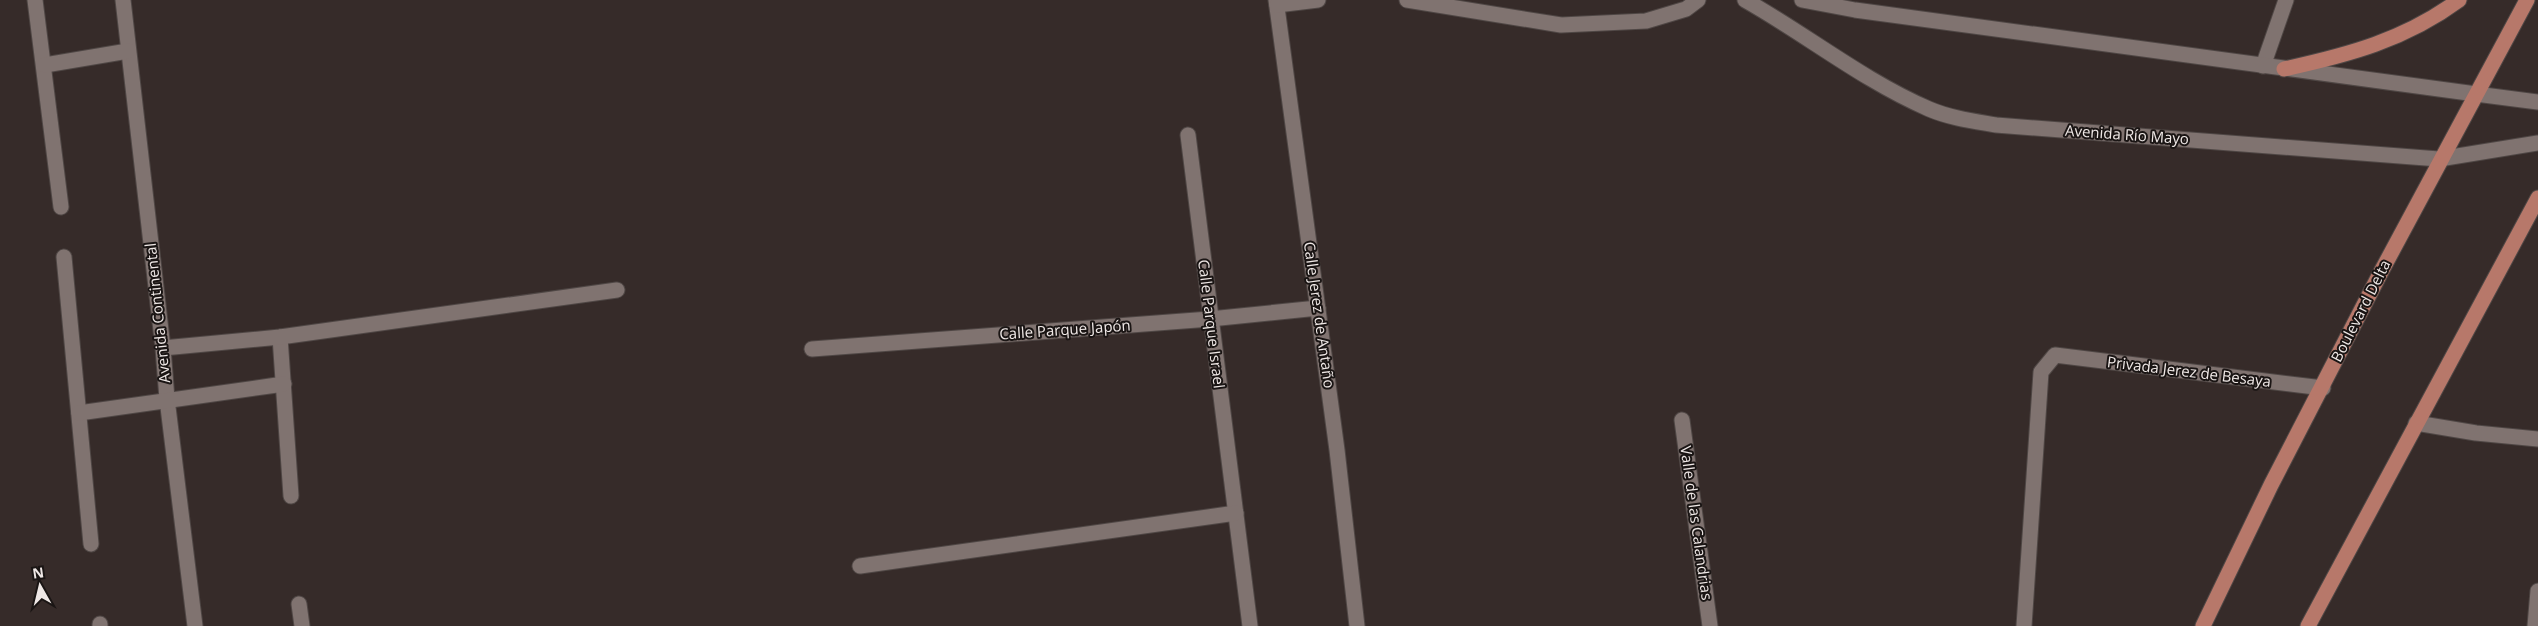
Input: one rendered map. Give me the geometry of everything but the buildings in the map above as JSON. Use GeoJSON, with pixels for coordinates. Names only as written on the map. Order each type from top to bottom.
{"type":"FeatureCollection","features":[{"type":"Feature","properties":{"kind":"main road"},"geometry":{"type":"LineString","coordinates":[[2284,69],[2373,47],[2410,30],[2458,0]]}},
{"type":"Feature","properties":{"kind":"main road","name":"Boulevard Delta"},"geometry":{"type":"LineString","coordinates":[[2203,626],[2271,485],[2323,388],[2439,159],[2527,0]]}},
{"type":"Feature","properties":{"kind":"main road"},"geometry":{"type":"LineString","coordinates":[[2308,626],[2538,198]]}},
{"type":"Feature","properties":{"kind":"street"},"geometry":{"type":"LineString","coordinates":[[35,0],[45,64],[61,207]]}},
{"type":"Feature","properties":{"kind":"street","name":"Avenida Continental"},"geometry":{"type":"LineString","coordinates":[[123,0],[163,348],[167,399],[195,626]]}},
{"type":"Feature","properties":{"kind":"street","name":"Calle Jerez de Antaño"},"geometry":{"type":"LineString","coordinates":[[1318,0],[1277,3],[1318,308],[1357,626]]}},
{"type":"Feature","properties":{"kind":"street"},"geometry":{"type":"LineString","coordinates":[[1407,0],[1561,25],[1646,21],[1686,9],[1698,0]]}},
{"type":"Feature","properties":{"kind":"street","name":"Avenida Río Mayo"},"geometry":{"type":"LineString","coordinates":[[1746,0],[1794,28],[1888,89],[1930,110],[1996,125],[2439,159],[2538,143]]}},
{"type":"Feature","properties":{"kind":"street"},"geometry":{"type":"LineString","coordinates":[[1802,0],[1855,10],[2538,102]]}},
{"type":"Feature","properties":{"kind":"street"},"geometry":{"type":"LineString","coordinates":[[2263,66],[2286,0]]}},
{"type":"Feature","properties":{"kind":"street"},"geometry":{"type":"LineString","coordinates":[[45,64],[128,51]]}},
{"type":"Feature","properties":{"kind":"street","name":"Calle Parque Israel"},"geometry":{"type":"LineString","coordinates":[[1188,135],[1250,626]]}},
{"type":"Feature","properties":{"kind":"street"},"geometry":{"type":"LineString","coordinates":[[64,257],[91,544]]}},
{"type":"Feature","properties":{"kind":"street"},"geometry":{"type":"LineString","coordinates":[[163,348],[280,337],[616,290]]}},
{"type":"Feature","properties":{"kind":"street","name":"Calle Parque Japón"},"geometry":{"type":"LineString","coordinates":[[812,349],[1210,319],[1318,308]]}},
{"type":"Feature","properties":{"kind":"street"},"geometry":{"type":"LineString","coordinates":[[280,337],[290,496]]}},
{"type":"Feature","properties":{"kind":"street","name":"Privada Jerez de Besaya"},"geometry":{"type":"LineString","coordinates":[[2024,626],[2040,372],[2055,355],[2323,388]]}},
{"type":"Feature","properties":{"kind":"street"},"geometry":{"type":"LineString","coordinates":[[79,413],[167,399],[284,384]]}},
{"type":"Feature","properties":{"kind":"street","name":"Valle de las Calandrias"},"geometry":{"type":"LineString","coordinates":[[1682,420],[1710,626]]}},
{"type":"Feature","properties":{"kind":"street"},"geometry":{"type":"LineString","coordinates":[[2416,423],[2476,433],[2538,439]]}},
{"type":"Feature","properties":{"kind":"street"},"geometry":{"type":"LineString","coordinates":[[860,566],[1236,513]]}},
{"type":"Feature","properties":{"kind":"street"},"geometry":{"type":"LineString","coordinates":[[2535,626],[2538,590]]}},
{"type":"Feature","properties":{"kind":"street"},"geometry":{"type":"LineString","coordinates":[[299,604],[302,626]]}}]}
